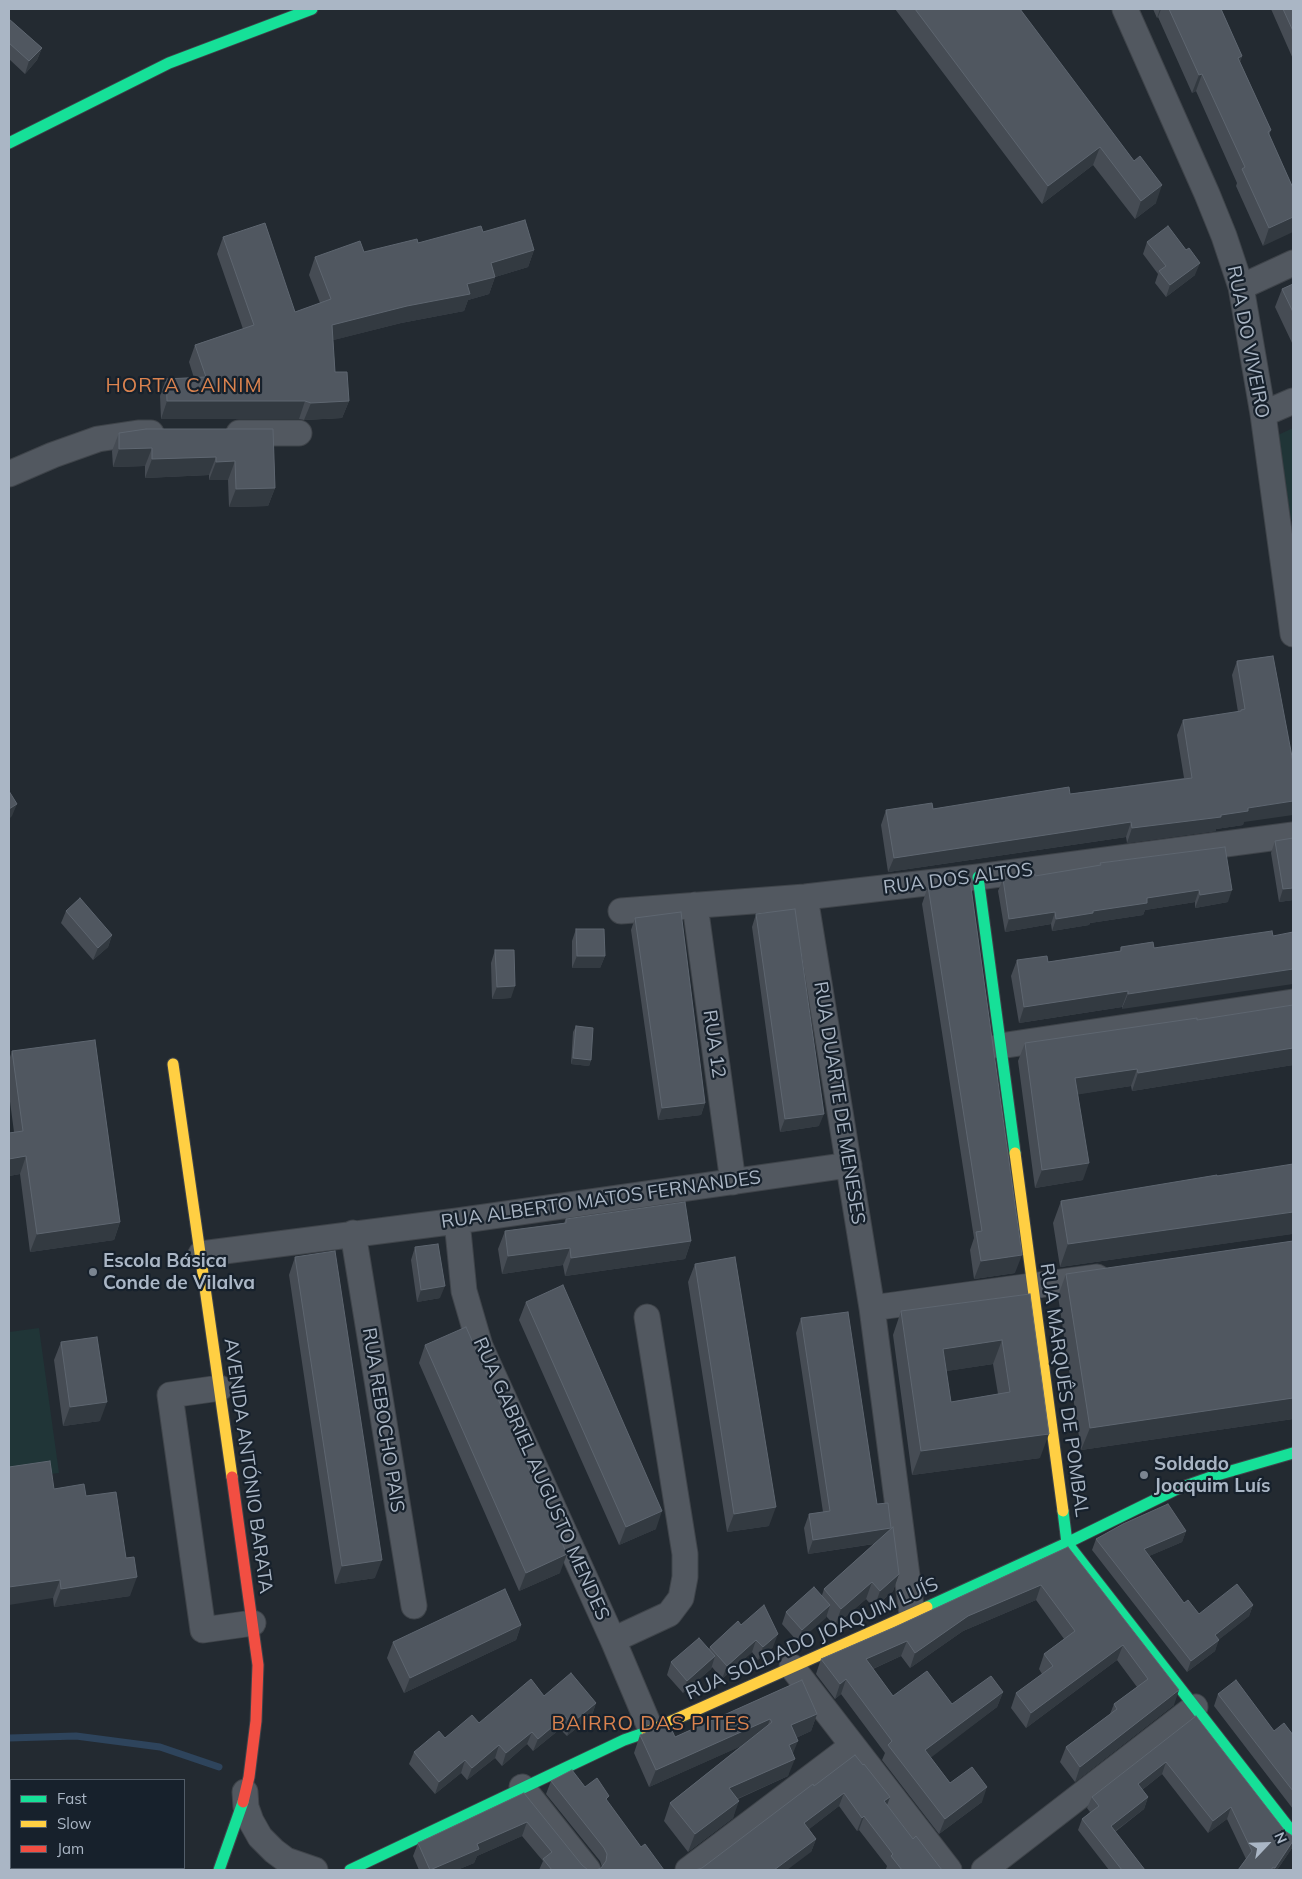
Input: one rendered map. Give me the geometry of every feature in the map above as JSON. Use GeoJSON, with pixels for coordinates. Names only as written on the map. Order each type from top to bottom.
{"type":"FeatureCollection","features":[{"type":"Feature","properties":{"kind":"street"},"geometry":{"type":"LineString","coordinates":[[9,143],[169,63],[312,9]]}},
{"type":"Feature","properties":{"kind":"street","name":"RUA DO VIVEIRO"},"geometry":{"type":"LineString","coordinates":[[1125,9],[1207,194],[1224,236],[1240,287],[1263,414],[1293,634]]}},
{"type":"Feature","properties":{"kind":"street"},"geometry":{"type":"LineString","coordinates":[[1240,287],[1293,263]]}},
{"type":"Feature","properties":{"kind":"street"},"geometry":{"type":"LineString","coordinates":[[1263,414],[1293,401]]}},
{"type":"Feature","properties":{"kind":"street"},"geometry":{"type":"LineString","coordinates":[[9,474],[53,455],[98,439],[138,433],[176,433]]}},
{"type":"Feature","properties":{"kind":"street"},"geometry":{"type":"LineString","coordinates":[[214,433],[299,433]]}},
{"type":"Feature","properties":{"kind":"street","name":"RUA DOS ALTOS"},"geometry":{"type":"LineString","coordinates":[[622,911],[805,897],[978,877],[1293,835]]}},
{"type":"Feature","properties":{"kind":"street","name":"RUA MARQUÊS DE POMBAL"},"geometry":{"type":"LineString","coordinates":[[978,877],[1067,1543],[1293,1832]]}},
{"type":"Feature","properties":{"kind":"street","name":"RUA DUARTE DE MENESES"},"geometry":{"type":"LineString","coordinates":[[805,897],[872,1308],[912,1614]]}},
{"type":"Feature","properties":{"kind":"street","name":"RUA 12"},"geometry":{"type":"LineString","coordinates":[[695,905],[733,1182]]}},
{"type":"Feature","properties":{"kind":"street"},"geometry":{"type":"LineString","coordinates":[[1000,1046],[1293,1002]]}},
{"type":"Feature","properties":{"kind":"street","name":"AVENIDA ANTÓNIO BARATA"},"geometry":{"type":"LineString","coordinates":[[173,1064],[258,1665],[257,1711],[245,1792],[241,1812],[219,1870]]}},
{"type":"Feature","properties":{"kind":"street","name":"RUA ALBERTO MATOS FERNANDES"},"geometry":{"type":"LineString","coordinates":[[201,1254],[457,1221],[849,1165]]}},
{"type":"Feature","properties":{"kind":"street","name":"RUA GABRIEL AUGUSTO MENDES"},"geometry":{"type":"LineString","coordinates":[[457,1221],[464,1291],[480,1346],[652,1730]]}},
{"type":"Feature","properties":{"kind":"street","name":"RUA REBOCHO PAIS"},"geometry":{"type":"LineString","coordinates":[[353,1233],[414,1606]]}},
{"type":"Feature","properties":{"kind":"street"},"geometry":{"type":"LineString","coordinates":[[872,1308],[1120,1273]]}},
{"type":"Feature","properties":{"kind":"street"},"geometry":{"type":"LineString","coordinates":[[613,1640],[669,1614],[682,1598],[685,1577],[685,1554],[647,1317]]}},
{"type":"Feature","properties":{"kind":"street"},"geometry":{"type":"LineString","coordinates":[[220,1388],[170,1395],[203,1630],[253,1623]]}},
{"type":"Feature","properties":{"kind":"street","name":"RUA SOLDADO JOAQUIM LUÍS"},"geometry":{"type":"LineString","coordinates":[[350,1870],[624,1740],[652,1730],[912,1614],[1177,1490],[1217,1475],[1293,1453]]}},
{"type":"Feature","properties":{"kind":"street"},"geometry":{"type":"LineString","coordinates":[[792,1667],[949,1870]]}},
{"type":"Feature","properties":{"kind":"street"},"geometry":{"type":"LineString","coordinates":[[984,1870],[1195,1707]]}},
{"type":"Feature","properties":{"kind":"street"},"geometry":{"type":"LineString","coordinates":[[688,1870],[852,1746]]}},
{"type":"Feature","properties":{"kind":"street"},"geometry":{"type":"LineString","coordinates":[[522,1787],[588,1870]]}},
{"type":"Feature","properties":{"kind":"street"},"geometry":{"type":"LineString","coordinates":[[245,1792],[246,1807],[260,1837],[286,1860],[315,1870]]}},
{"type":"Feature","properties":{"kind":"green space"},"geometry":{"type":"Polygon","coordinates":[[[1293,428],[1293,519],[1291,520],[1278,435],[1293,428]]]}},
{"type":"Feature","properties":{"kind":"green space"},"geometry":{"type":"Polygon","coordinates":[[[39,1328],[59,1473],[9,1479],[9,1332],[39,1328]]]}},
{"type":"Feature","properties":{"kind":"building"},"geometry":{"type":"Polygon","coordinates":[[[915,9],[1020,9],[1134,161],[1140,156],[1162,185],[1141,201],[1100,147],[1048,186],[915,9]]]}},
{"type":"Feature","properties":{"kind":"building"},"geometry":{"type":"Polygon","coordinates":[[[1169,9],[1221,9],[1242,56],[1238,58],[1271,130],[1268,132],[1293,188],[1293,217],[1269,228],[1242,169],[1245,167],[1202,74],[1199,75],[1169,9]]]}},
{"type":"Feature","properties":{"kind":"building"},"geometry":{"type":"Polygon","coordinates":[[[1283,9],[1293,9],[1293,31],[1283,9]]]}},
{"type":"Feature","properties":{"kind":"building"},"geometry":{"type":"Polygon","coordinates":[[[9,19],[42,48],[29,61],[9,43],[9,19]]]}},
{"type":"Feature","properties":{"kind":"building"},"geometry":{"type":"Polygon","coordinates":[[[525,220],[534,250],[491,263],[495,277],[467,284],[470,294],[407,306],[332,325],[335,372],[347,372],[349,401],[311,403],[305,401],[167,401],[166,379],[206,377],[195,345],[254,325],[223,237],[265,223],[295,312],[331,299],[315,257],[360,241],[364,252],[417,239],[418,243],[481,226],[483,232],[525,220]]]}},
{"type":"Feature","properties":{"kind":"building"},"geometry":{"type":"Polygon","coordinates":[[[1168,226],[1186,250],[1189,248],[1200,263],[1170,285],[1159,271],[1166,266],[1147,242],[1168,226]]]}},
{"type":"Feature","properties":{"kind":"building"},"geometry":{"type":"Polygon","coordinates":[[[1293,284],[1293,312],[1282,289],[1293,284]]]}},
{"type":"Feature","properties":{"kind":"building"},"geometry":{"type":"Polygon","coordinates":[[[146,429],[273,429],[275,488],[236,489],[235,461],[216,462],[216,457],[152,459],[152,448],[119,449],[119,433],[146,429]]]}},
{"type":"Feature","properties":{"kind":"building"},"geometry":{"type":"Polygon","coordinates":[[[1273,656],[1293,762],[1293,801],[1248,808],[1248,811],[1221,815],[1221,817],[1132,828],[1131,822],[894,858],[886,810],[932,803],[933,809],[1069,787],[1070,794],[1192,778],[1183,720],[1245,709],[1237,661],[1273,656]]]}},
{"type":"Feature","properties":{"kind":"building"},"geometry":{"type":"Polygon","coordinates":[[[9,791],[17,804],[9,809],[9,791]]]}},
{"type":"Feature","properties":{"kind":"building"},"geometry":{"type":"Polygon","coordinates":[[[1293,838],[1293,888],[1283,889],[1275,841],[1293,838]]]}},
{"type":"Feature","properties":{"kind":"building"},"geometry":{"type":"Polygon","coordinates":[[[1225,847],[1232,890],[1200,895],[1199,890],[1147,898],[1147,903],[1056,919],[1055,912],[1009,919],[1003,879],[1035,874],[1035,876],[1101,865],[1100,863],[1225,847]]]}},
{"type":"Feature","properties":{"kind":"building"},"geometry":{"type":"Polygon","coordinates":[[[970,880],[1022,1255],[981,1261],[976,1232],[982,1231],[928,886],[970,880]]]}},
{"type":"Feature","properties":{"kind":"building"},"geometry":{"type":"Polygon","coordinates":[[[80,898],[112,935],[98,948],[66,911],[80,898]]]}},
{"type":"Feature","properties":{"kind":"building"},"geometry":{"type":"Polygon","coordinates":[[[795,909],[824,1114],[785,1119],[756,914],[795,909]]]}},
{"type":"Feature","properties":{"kind":"building"},"geometry":{"type":"Polygon","coordinates":[[[681,912],[705,1103],[662,1108],[635,918],[681,912]]]}},
{"type":"Feature","properties":{"kind":"building"},"geometry":{"type":"Polygon","coordinates":[[[576,929],[604,929],[605,956],[577,956],[576,929]]]}},
{"type":"Feature","properties":{"kind":"building"},"geometry":{"type":"Polygon","coordinates":[[[1272,931],[1273,936],[1293,932],[1293,969],[1128,994],[1128,991],[1024,1007],[1017,960],[1047,956],[1048,962],[1121,951],[1121,947],[1153,942],[1154,948],[1272,931]]]}},
{"type":"Feature","properties":{"kind":"building"},"geometry":{"type":"Polygon","coordinates":[[[495,950],[514,950],[515,986],[497,987],[495,950]]]}},
{"type":"Feature","properties":{"kind":"building"},"geometry":{"type":"Polygon","coordinates":[[[1293,1005],[1293,1048],[1138,1073],[1137,1069],[1075,1078],[1089,1163],[1042,1170],[1025,1043],[1293,1005]]]}},
{"type":"Feature","properties":{"kind":"building"},"geometry":{"type":"Polygon","coordinates":[[[576,1026],[593,1028],[591,1060],[573,1058],[576,1026]]]}},
{"type":"Feature","properties":{"kind":"building"},"geometry":{"type":"Polygon","coordinates":[[[95,1040],[120,1222],[37,1234],[26,1156],[9,1159],[9,1133],[23,1131],[12,1051],[95,1040]]]}},
{"type":"Feature","properties":{"kind":"building"},"geometry":{"type":"Polygon","coordinates":[[[1293,1164],[1293,1212],[1068,1244],[1061,1201],[1293,1164]]]}},
{"type":"Feature","properties":{"kind":"building"},"geometry":{"type":"Polygon","coordinates":[[[685,1202],[691,1241],[571,1258],[570,1248],[508,1256],[505,1231],[566,1223],[566,1219],[685,1202]]]}},
{"type":"Feature","properties":{"kind":"building"},"geometry":{"type":"Polygon","coordinates":[[[1293,1241],[1293,1398],[1090,1428],[1066,1274],[1293,1241]]]}},
{"type":"Feature","properties":{"kind":"building"},"geometry":{"type":"Polygon","coordinates":[[[438,1244],[445,1286],[421,1290],[415,1247],[438,1244]]]}},
{"type":"Feature","properties":{"kind":"building"},"geometry":{"type":"Polygon","coordinates":[[[335,1251],[382,1560],[342,1566],[295,1257],[335,1251]]]}},
{"type":"Feature","properties":{"kind":"building"},"geometry":{"type":"Polygon","coordinates":[[[735,1257],[776,1507],[734,1514],[695,1264],[735,1257]]]}},
{"type":"Feature","properties":{"kind":"building"},"geometry":{"type":"Polygon","coordinates":[[[563,1285],[662,1511],[626,1527],[526,1302],[563,1285]]]}},
{"type":"Feature","properties":{"kind":"building"},"geometry":{"type":"Polygon","coordinates":[[[1030,1294],[1049,1434],[921,1451],[901,1311],[1030,1294]],[[1002,1340],[943,1349],[951,1402],[1010,1392],[1002,1340]]]}},
{"type":"Feature","properties":{"kind":"building"},"geometry":{"type":"Polygon","coordinates":[[[848,1312],[877,1504],[888,1503],[891,1528],[813,1540],[809,1514],[830,1511],[801,1318],[848,1312]]]}},
{"type":"Feature","properties":{"kind":"building"},"geometry":{"type":"Polygon","coordinates":[[[466,1327],[567,1554],[526,1573],[425,1345],[466,1327]]]}},
{"type":"Feature","properties":{"kind":"building"},"geometry":{"type":"Polygon","coordinates":[[[97,1337],[107,1402],[70,1407],[61,1342],[97,1337]]]}},
{"type":"Feature","properties":{"kind":"building"},"geometry":{"type":"Polygon","coordinates":[[[50,1461],[54,1489],[84,1484],[86,1496],[116,1492],[126,1558],[134,1557],[137,1577],[61,1589],[60,1580],[9,1587],[9,1467],[50,1461]]]}},
{"type":"Feature","properties":{"kind":"building"},"geometry":{"type":"Polygon","coordinates":[[[1168,1504],[1186,1531],[1144,1549],[1184,1603],[1188,1600],[1199,1614],[1237,1584],[1253,1605],[1215,1635],[1219,1640],[1191,1661],[1096,1539],[1123,1524],[1168,1504]]]}},
{"type":"Feature","properties":{"kind":"building"},"geometry":{"type":"Polygon","coordinates":[[[893,1527],[899,1574],[880,1591],[872,1582],[841,1609],[824,1589],[893,1527]]]}},
{"type":"Feature","properties":{"kind":"building"},"geometry":{"type":"Polygon","coordinates":[[[1068,1547],[1179,1690],[1080,1767],[1066,1747],[1117,1709],[1114,1704],[1148,1679],[1123,1645],[1031,1713],[1016,1693],[1053,1666],[1044,1654],[1075,1631],[1041,1585],[968,1616],[915,1653],[907,1641],[866,1659],[893,1696],[927,1671],[952,1704],[991,1676],[1003,1692],[925,1750],[950,1783],[972,1767],[987,1787],[945,1819],[888,1745],[892,1741],[846,1679],[840,1684],[821,1659],[1068,1547]]]}},
{"type":"Feature","properties":{"kind":"building"},"geometry":{"type":"Polygon","coordinates":[[[814,1587],[830,1605],[802,1630],[786,1612],[814,1587]]]}},
{"type":"Feature","properties":{"kind":"building"},"geometry":{"type":"Polygon","coordinates":[[[505,1589],[521,1625],[410,1678],[393,1642],[505,1589]]]}},
{"type":"Feature","properties":{"kind":"building"},"geometry":{"type":"Polygon","coordinates":[[[764,1605],[778,1634],[763,1647],[756,1640],[727,1666],[710,1647],[738,1621],[741,1625],[764,1605]]]}},
{"type":"Feature","properties":{"kind":"building"},"geometry":{"type":"Polygon","coordinates":[[[699,1638],[715,1656],[687,1681],[671,1662],[699,1638]]]}},
{"type":"Feature","properties":{"kind":"building"},"geometry":{"type":"Polygon","coordinates":[[[571,1673],[596,1703],[571,1724],[565,1716],[538,1739],[532,1732],[506,1753],[499,1745],[472,1768],[465,1760],[439,1782],[414,1752],[439,1731],[445,1738],[472,1715],[479,1723],[531,1679],[544,1696],[571,1673]]]}},
{"type":"Feature","properties":{"kind":"building"},"geometry":{"type":"Polygon","coordinates":[[[802,1680],[817,1714],[791,1725],[798,1741],[789,1745],[795,1759],[729,1788],[739,1801],[695,1834],[670,1803],[772,1722],[770,1719],[656,1770],[640,1735],[669,1724],[675,1737],[802,1680]]]}},
{"type":"Feature","properties":{"kind":"building"},"geometry":{"type":"Polygon","coordinates":[[[1236,1680],[1274,1731],[1284,1723],[1293,1735],[1293,1791],[1218,1694],[1236,1680]]]}},
{"type":"Feature","properties":{"kind":"building"},"geometry":{"type":"Polygon","coordinates":[[[1196,1716],[1285,1831],[1293,1836],[1293,1841],[1275,1868],[1273,1867],[1271,1870],[1238,1870],[1252,1851],[1231,1807],[1213,1821],[1166,1762],[1138,1784],[1148,1797],[1111,1826],[1145,1870],[1122,1870],[1082,1819],[1099,1806],[1092,1797],[1196,1716]]]}},
{"type":"Feature","properties":{"kind":"building"},"geometry":{"type":"Polygon","coordinates":[[[855,1755],[890,1797],[884,1801],[913,1839],[916,1836],[942,1870],[902,1870],[891,1856],[893,1854],[864,1816],[862,1818],[844,1793],[804,1823],[816,1839],[774,1870],[695,1870],[702,1868],[813,1784],[814,1786],[855,1755]]]}},
{"type":"Feature","properties":{"kind":"building"},"geometry":{"type":"Polygon","coordinates":[[[572,1770],[585,1787],[597,1778],[609,1796],[606,1799],[641,1847],[645,1844],[664,1870],[596,1870],[601,1868],[606,1861],[607,1854],[604,1848],[551,1781],[572,1770]]]}},
{"type":"Feature","properties":{"kind":"building"},"geometry":{"type":"Polygon","coordinates":[[[524,1793],[588,1870],[552,1870],[543,1859],[552,1852],[527,1822],[477,1844],[479,1849],[430,1870],[418,1843],[524,1793]]]}},
{"type":"Feature","properties":{"kind":"waterway"},"geometry":{"type":"LineString","coordinates":[[9,1738],[76,1736],[160,1747],[219,1767]]}},
{"type":"Feature","properties":{"kind":"traffic: fast"},"geometry":{"type":"LineString","coordinates":[[9,143],[169,63],[312,9]]}},
{"type":"Feature","properties":{"kind":"traffic: fast"},"geometry":{"type":"LineString","coordinates":[[978,877],[1015,1153]]}},
{"type":"Feature","properties":{"kind":"traffic: fast"},"geometry":{"type":"LineString","coordinates":[[927,1607],[1067,1543],[1177,1489],[1217,1475],[1293,1453]]}},
{"type":"Feature","properties":{"kind":"traffic: fast"},"geometry":{"type":"LineString","coordinates":[[1063,1511],[1067,1543],[1293,1833]]}},
{"type":"Feature","properties":{"kind":"traffic: fast"},"geometry":{"type":"LineString","coordinates":[[350,1870],[624,1740],[647,1732]]}},
{"type":"Feature","properties":{"kind":"traffic: fast"},"geometry":{"type":"LineString","coordinates":[[219,1870],[243,1802]]}},
{"type":"Feature","properties":{"kind":"traffic: slow"},"geometry":{"type":"LineString","coordinates":[[173,1064],[232,1477]]}},
{"type":"Feature","properties":{"kind":"traffic: slow"},"geometry":{"type":"LineString","coordinates":[[1015,1153],[1063,1511]]}},
{"type":"Feature","properties":{"kind":"traffic: slow"},"geometry":{"type":"LineString","coordinates":[[647,1732],[927,1607]]}},
{"type":"Feature","properties":{"kind":"traffic: jam"},"geometry":{"type":"LineString","coordinates":[[232,1477],[258,1665],[256,1721],[249,1777],[243,1802]]}},
{"type":"Feature","properties":{"kind":"place","name":"Escola Básica Conde de Vilalva"},"geometry":{"type":"Point","coordinates":[93,1272]}},
{"type":"Feature","properties":{"kind":"place","name":"Soldado Joaquim Luís"},"geometry":{"type":"Point","coordinates":[1144,1475]}},
{"type":"Feature","properties":{"kind":"district","name":"HORTA CAINIM"},"geometry":{"type":"Point","coordinates":[184,386]}},
{"type":"Feature","properties":{"kind":"district","name":"BAIRRO DAS PITES"},"geometry":{"type":"Point","coordinates":[651,1724]}}]}
